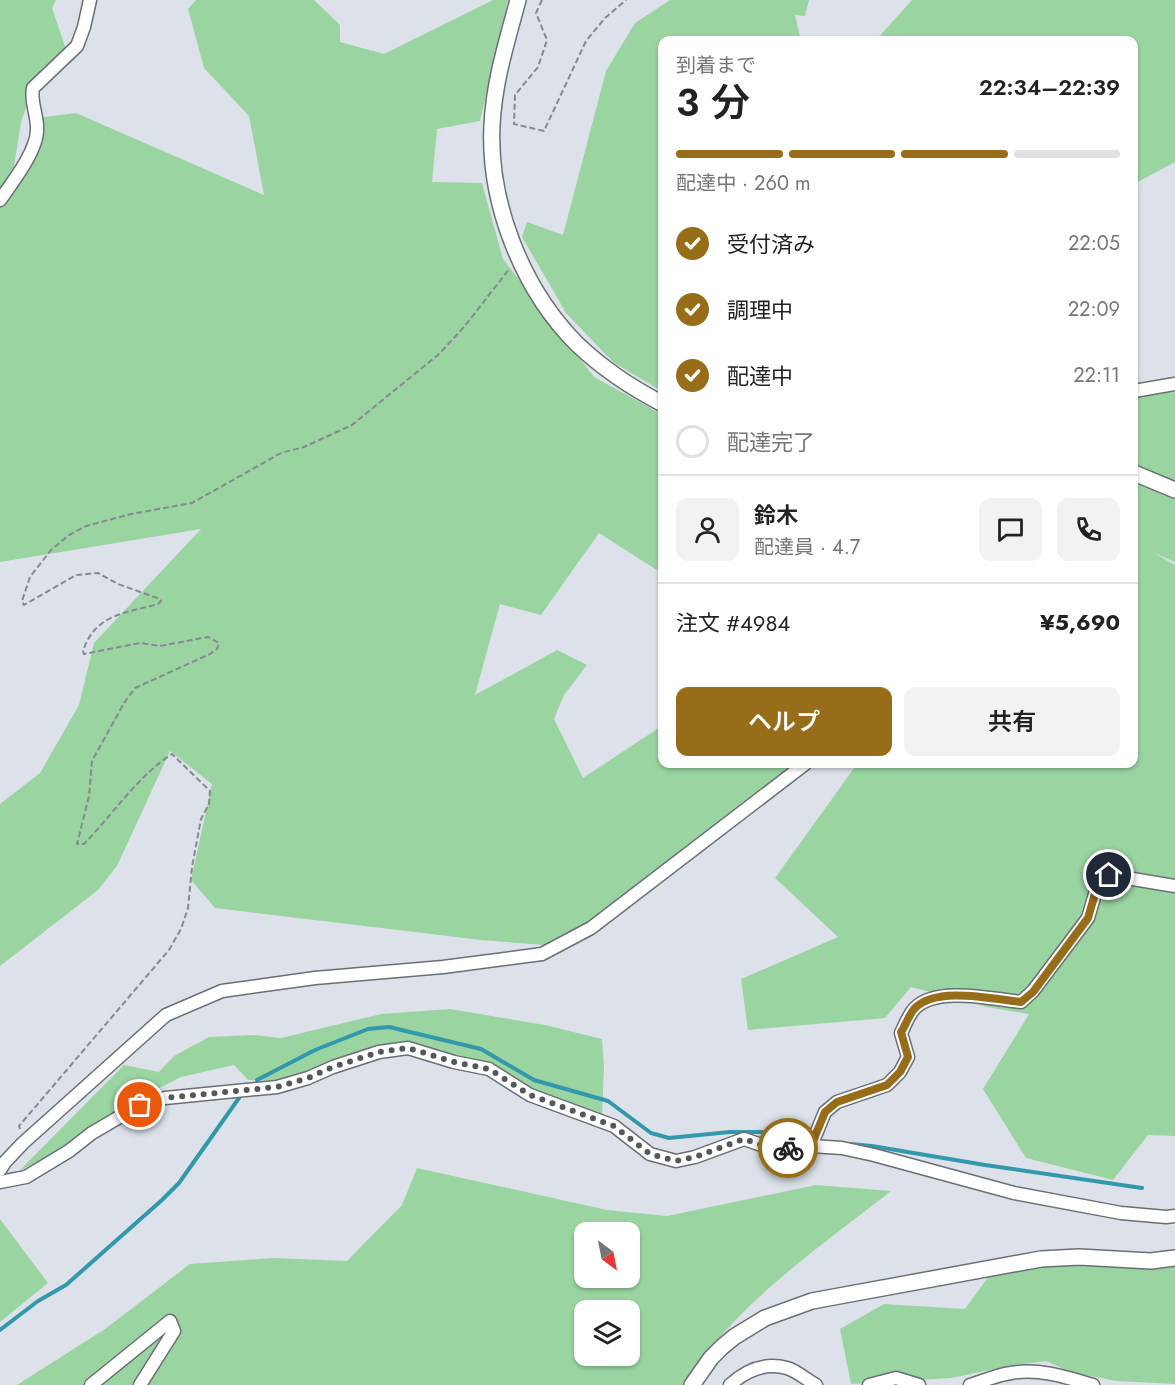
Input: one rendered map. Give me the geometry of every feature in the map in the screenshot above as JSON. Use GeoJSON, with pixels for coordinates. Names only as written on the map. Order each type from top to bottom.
{"type":"FeatureCollection","features":[{"type":"Feature","properties":{"kind":"street"},"geometry":{"type":"LineString","coordinates":[[0,200],[28,158],[38,134],[32,96],[33,88],[77,46],[90,0]]}},
{"type":"Feature","properties":{"kind":"street"},"geometry":{"type":"LineString","coordinates":[[518,0],[497,78],[492,125],[497,191],[509,237],[518,257],[552,312],[577,343],[622,380],[658,401]]}},
{"type":"Feature","properties":{"kind":"street"},"geometry":{"type":"LineString","coordinates":[[1138,390],[1175,384]]}},
{"type":"Feature","properties":{"kind":"street"},"geometry":{"type":"LineString","coordinates":[[1138,475],[1175,490]]}},
{"type":"Feature","properties":{"kind":"street"},"geometry":{"type":"LineString","coordinates":[[0,1170],[22,1143],[166,1015],[222,991],[315,978],[443,967],[542,954],[591,928],[800,768]]}},
{"type":"Feature","properties":{"kind":"street"},"geometry":{"type":"LineString","coordinates":[[811,1146],[825,1112],[837,1102],[887,1085],[900,1072],[908,1057],[901,1032],[915,1008],[932,997],[943,996],[1021,1002],[1033,992],[1088,918],[1097,887],[1109,875],[1175,886]]}},
{"type":"Feature","properties":{"kind":"street"},"geometry":{"type":"LineString","coordinates":[[0,1182],[26,1177],[69,1151],[92,1133],[140,1105],[165,1098],[277,1087],[379,1052],[408,1048],[454,1062],[489,1069],[530,1095],[614,1126],[650,1154],[676,1161],[695,1157],[744,1139],[773,1149],[811,1146],[842,1148],[1014,1193],[1121,1213],[1175,1216]]}},
{"type":"Feature","properties":{"kind":"street"},"geometry":{"type":"LineString","coordinates":[[692,1385],[711,1358],[734,1337],[765,1318],[812,1301],[1041,1259],[1079,1257],[1151,1261],[1175,1258]]}},
{"type":"Feature","properties":{"kind":"street"},"geometry":{"type":"LineString","coordinates":[[91,1385],[170,1321],[174,1331],[140,1385]]}},
{"type":"Feature","properties":{"kind":"street"},"geometry":{"type":"LineString","coordinates":[[730,1385],[742,1373],[764,1366],[788,1368],[816,1385]]}},
{"type":"Feature","properties":{"kind":"street"},"geometry":{"type":"LineString","coordinates":[[970,1385],[1009,1373],[1028,1371],[1049,1373],[1093,1385]]}},
{"type":"Feature","properties":{"kind":"street"},"geometry":{"type":"LineString","coordinates":[[869,1385],[896,1378],[919,1385]]}},
{"type":"Feature","properties":{"kind":"path"},"geometry":{"type":"LineString","coordinates":[[542,0],[536,13],[547,40],[538,67],[515,95],[514,124],[544,131],[586,41],[605,18],[626,0]]}},
{"type":"Feature","properties":{"kind":"path"},"geometry":{"type":"LineString","coordinates":[[22,1143],[20,1126],[23,1121],[169,950],[181,929],[188,908],[192,867],[201,819],[209,804],[210,791],[172,754],[127,795],[84,844],[77,844],[89,796],[92,761],[124,703],[135,688],[210,654],[217,649],[219,643],[208,637],[160,646],[140,643],[84,654],[82,651],[85,643],[94,631],[111,616],[158,604],[160,599],[118,584],[98,573],[76,575],[24,605],[22,601],[30,578],[51,550],[69,535],[86,526],[131,514],[192,503],[281,453],[304,447],[352,425],[439,354],[464,327],[518,257]]}},
{"type":"Feature","properties":{"kind":"green space"},"geometry":{"type":"Polygon","coordinates":[[[0,0],[56,0],[52,8],[68,55],[33,88],[21,122],[12,180],[37,118],[76,113],[264,195],[249,116],[204,68],[188,9],[196,0],[314,0],[340,25],[340,42],[384,54],[493,0],[508,0],[480,121],[437,129],[432,182],[482,183],[503,259],[594,377],[658,412],[658,571],[599,533],[541,615],[500,604],[475,695],[557,650],[587,665],[564,695],[554,719],[583,778],[658,729],[658,768],[801,768],[700,854],[557,946],[481,940],[215,908],[191,880],[212,784],[170,751],[117,866],[98,890],[0,966],[0,804],[40,773],[79,705],[94,643],[201,529],[0,562],[0,0]]]}},
{"type":"Feature","properties":{"kind":"green space"},"geometry":{"type":"Polygon","coordinates":[[[670,0],[809,0],[805,16],[795,15],[800,36],[658,36],[658,389],[613,362],[566,313],[522,237],[527,222],[563,235],[606,71],[635,23],[670,0]]]}},
{"type":"Feature","properties":{"kind":"green space"},"geometry":{"type":"Polygon","coordinates":[[[912,0],[1175,0],[1175,162],[1138,182],[1138,36],[880,36],[912,0]]]}},
{"type":"Feature","properties":{"kind":"green space"},"geometry":{"type":"Polygon","coordinates":[[[1138,388],[1175,392],[1175,562],[1154,553],[1175,565],[1175,1136],[1148,1135],[1113,1180],[1026,1158],[983,1089],[1029,1014],[987,1007],[911,987],[885,1018],[748,1030],[741,979],[838,937],[775,878],[854,768],[1138,768],[1138,388]]]}},
{"type":"Feature","properties":{"kind":"green space"},"geometry":{"type":"Polygon","coordinates":[[[450,1009],[545,1025],[602,1039],[604,1067],[602,1114],[545,1101],[498,1071],[458,1055],[404,1044],[295,1082],[248,1080],[234,1065],[181,1077],[120,1108],[50,1155],[19,1171],[124,1065],[159,1072],[174,1056],[209,1037],[254,1035],[281,1038],[381,1014],[450,1009]]]}},
{"type":"Feature","properties":{"kind":"green space"},"geometry":{"type":"Polygon","coordinates":[[[417,1168],[607,1210],[667,1216],[816,1185],[891,1191],[806,1257],[752,1303],[727,1329],[684,1385],[17,1385],[105,1329],[190,1264],[274,1258],[347,1261],[402,1205],[417,1168]]]}},
{"type":"Feature","properties":{"kind":"green space"},"geometry":{"type":"Polygon","coordinates":[[[0,1219],[48,1283],[0,1322],[0,1219]]]}},
{"type":"Feature","properties":{"kind":"green space"},"geometry":{"type":"Polygon","coordinates":[[[1175,1257],[1175,1384],[1116,1381],[1070,1372],[1046,1361],[1008,1366],[952,1378],[851,1384],[840,1329],[884,1304],[965,1309],[996,1266],[1175,1257]]]}},
{"type":"Feature","properties":{"kind":"waterway"},"geometry":{"type":"LineString","coordinates":[[257,1080],[315,1050],[368,1029],[389,1027],[481,1049],[534,1080],[608,1101],[651,1133],[669,1138],[730,1132],[762,1132],[771,1138],[809,1141]]}},
{"type":"Feature","properties":{"kind":"waterway"},"geometry":{"type":"LineString","coordinates":[[0,1330],[38,1301],[66,1285],[162,1200],[179,1183],[239,1098]]}},
{"type":"Feature","properties":{"kind":"waterway"},"geometry":{"type":"LineString","coordinates":[[850,1144],[1142,1188]]}},
{"type":"Feature","properties":{"kind":"way so far"},"geometry":{"type":"LineString","coordinates":[[140,1105],[165,1098],[277,1087],[379,1052],[408,1048],[454,1062],[489,1069],[530,1095],[614,1126],[650,1154],[676,1161],[695,1157],[744,1139],[773,1149],[788,1148]]}},
{"type":"Feature","properties":{"kind":"route"},"geometry":{"type":"LineString","coordinates":[[788,1148],[811,1146],[825,1112],[837,1102],[887,1085],[900,1072],[908,1057],[901,1032],[915,1008],[932,997],[954,995],[1021,1002],[1033,992],[1088,918],[1097,887],[1109,875]]}}]}
